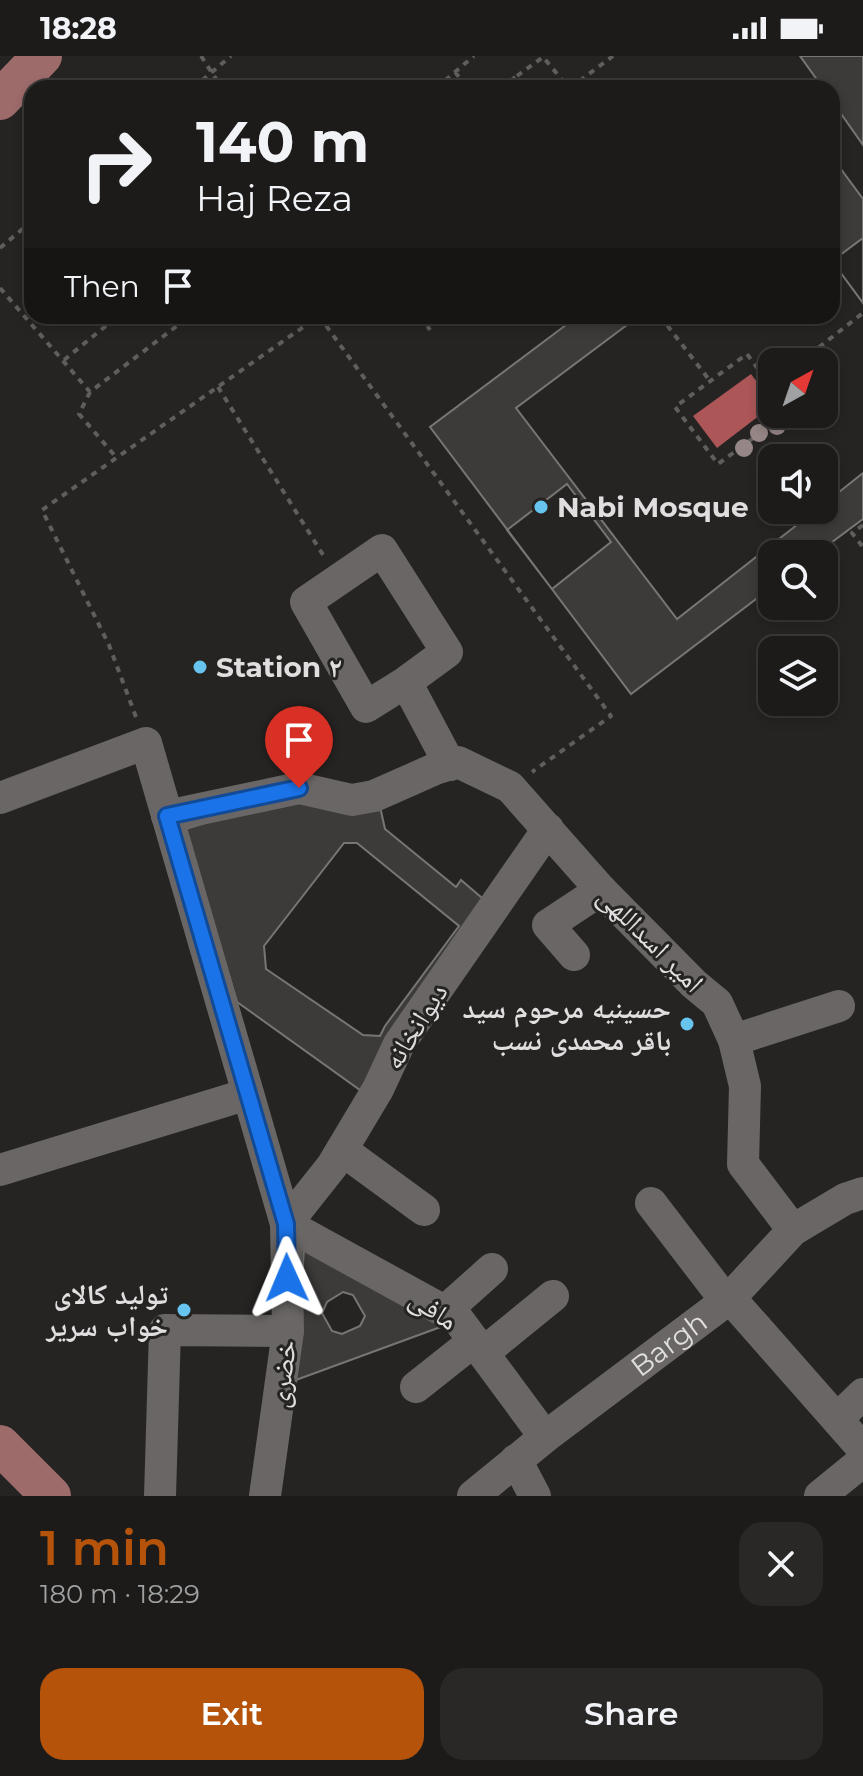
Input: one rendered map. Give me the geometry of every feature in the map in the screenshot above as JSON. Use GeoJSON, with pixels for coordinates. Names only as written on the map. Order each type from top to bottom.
{"type":"FeatureCollection","features":[{"type":"Feature","properties":{"kind":"main road"},"geometry":{"type":"LineString","coordinates":[[0,100],[42,56]]}},
{"type":"Feature","properties":{"kind":"main road"},"geometry":{"type":"LineString","coordinates":[[0,1445],[51,1496]]}},
{"type":"Feature","properties":{"kind":"street"},"geometry":{"type":"LineString","coordinates":[[382,550],[447,652],[406,682],[366,707],[306,602],[382,550]]}},
{"type":"Feature","properties":{"kind":"street"},"geometry":{"type":"LineString","coordinates":[[406,682],[450,765]]}},
{"type":"Feature","properties":{"kind":"street"},"geometry":{"type":"LineString","coordinates":[[0,798],[146,743]]}},
{"type":"Feature","properties":{"kind":"street","name":"خضری"},"geometry":{"type":"LineString","coordinates":[[146,743],[286,1224],[288,1331],[265,1496]]}},
{"type":"Feature","properties":{"kind":"street"},"geometry":{"type":"LineString","coordinates":[[167,816],[299,788],[352,800],[374,796],[458,762],[510,787]]}},
{"type":"Feature","properties":{"kind":"street","name":"امیر اسداللهی"},"geometry":{"type":"LineString","coordinates":[[510,787],[601,890],[694,984],[717,1003],[734,1040],[745,1086],[743,1164],[793,1230]]}},
{"type":"Feature","properties":{"kind":"street","name":"دیوانخانه"},"geometry":{"type":"LineString","coordinates":[[286,1224],[342,1150],[378,1089],[399,1044],[548,829]]}},
{"type":"Feature","properties":{"kind":"street"},"geometry":{"type":"LineString","coordinates":[[574,955],[548,925],[601,890]]}},
{"type":"Feature","properties":{"kind":"street"},"geometry":{"type":"LineString","coordinates":[[734,1040],[839,1006]]}},
{"type":"Feature","properties":{"kind":"street"},"geometry":{"type":"LineString","coordinates":[[0,1170],[248,1094]]}},
{"type":"Feature","properties":{"kind":"street"},"geometry":{"type":"LineString","coordinates":[[342,1150],[424,1210]]}},
{"type":"Feature","properties":{"kind":"street","name":"Bargh"},"geometry":{"type":"LineString","coordinates":[[473,1496],[545,1437],[728,1300],[793,1230],[845,1199],[863,1193]]}},
{"type":"Feature","properties":{"kind":"street"},"geometry":{"type":"LineString","coordinates":[[651,1203],[728,1300],[863,1449]]}},
{"type":"Feature","properties":{"kind":"street","name":"مافی"},"geometry":{"type":"LineString","coordinates":[[286,1224],[457,1318],[545,1437]]}},
{"type":"Feature","properties":{"kind":"street"},"geometry":{"type":"LineString","coordinates":[[445,1311],[492,1269]]}},
{"type":"Feature","properties":{"kind":"street"},"geometry":{"type":"LineString","coordinates":[[416,1387],[553,1296]]}},
{"type":"Feature","properties":{"kind":"street"},"geometry":{"type":"LineString","coordinates":[[160,1496],[165,1330],[288,1331]]}},
{"type":"Feature","properties":{"kind":"street"},"geometry":{"type":"LineString","coordinates":[[837,1419],[863,1394]]}},
{"type":"Feature","properties":{"kind":"street"},"geometry":{"type":"LineString","coordinates":[[516,1460],[535,1496]]}},
{"type":"Feature","properties":{"kind":"street"},"geometry":{"type":"LineString","coordinates":[[820,1496],[863,1461]]}},
{"type":"Feature","properties":{"kind":"path"},"geometry":{"type":"LineString","coordinates":[[201,56],[218,80]]}},
{"type":"Feature","properties":{"kind":"path"},"geometry":{"type":"LineString","coordinates":[[203,80],[231,56]]}},
{"type":"Feature","properties":{"kind":"path"},"geometry":{"type":"LineString","coordinates":[[446,80],[474,56]]}},
{"type":"Feature","properties":{"kind":"path"},"geometry":{"type":"LineString","coordinates":[[580,80],[613,56]]}},
{"type":"Feature","properties":{"kind":"path"},"geometry":{"type":"LineString","coordinates":[[512,80],[542,57],[562,80]]}},
{"type":"Feature","properties":{"kind":"path"},"geometry":{"type":"LineString","coordinates":[[455,72],[462,80]]}},
{"type":"Feature","properties":{"kind":"path"},"geometry":{"type":"LineString","coordinates":[[517,76],[520,80]]}},
{"type":"Feature","properties":{"kind":"path"},"geometry":{"type":"LineString","coordinates":[[0,248],[24,228]]}},
{"type":"Feature","properties":{"kind":"path"},"geometry":{"type":"LineString","coordinates":[[0,288],[24,315]]}},
{"type":"Feature","properties":{"kind":"path"},"geometry":{"type":"LineString","coordinates":[[818,348],[863,313]]}},
{"type":"Feature","properties":{"kind":"path"},"geometry":{"type":"LineString","coordinates":[[32,324],[90,392]]}},
{"type":"Feature","properties":{"kind":"path"},"geometry":{"type":"LineString","coordinates":[[63,360],[108,324]]}},
{"type":"Feature","properties":{"kind":"path"},"geometry":{"type":"LineString","coordinates":[[117,458],[79,414],[90,392],[179,324]]}},
{"type":"Feature","properties":{"kind":"path"},"geometry":{"type":"LineString","coordinates":[[146,743],[109,645],[42,510],[308,324]]}},
{"type":"Feature","properties":{"kind":"path"},"geometry":{"type":"LineString","coordinates":[[325,324],[611,716],[510,787]]}},
{"type":"Feature","properties":{"kind":"path"},"geometry":{"type":"LineString","coordinates":[[426,324],[430,330]]}},
{"type":"Feature","properties":{"kind":"path"},"geometry":{"type":"LineString","coordinates":[[666,324],[710,381]]}},
{"type":"Feature","properties":{"kind":"path"},"geometry":{"type":"LineString","coordinates":[[758,369],[747,354],[675,407],[718,464],[767,428]]}},
{"type":"Feature","properties":{"kind":"path"},"geometry":{"type":"LineString","coordinates":[[218,387],[325,558]]}},
{"type":"Feature","properties":{"kind":"path"},"geometry":{"type":"LineString","coordinates":[[863,525],[852,533],[863,547]]}},
{"type":"Feature","properties":{"kind":"shaded area"},"geometry":{"type":"Polygon","coordinates":[[[751,374],[758,383],[758,417],[717,448],[693,416],[751,374]]]}},
{"type":"Feature","properties":{"kind":"building"},"geometry":{"type":"Polygon","coordinates":[[[800,56],[863,56],[863,145],[840,112],[840,80],[817,80],[800,56]]]}},
{"type":"Feature","properties":{"kind":"building"},"geometry":{"type":"Polygon","coordinates":[[[840,168],[863,199],[863,303],[840,272],[840,168]]]}},
{"type":"Feature","properties":{"kind":"building"},"geometry":{"type":"Polygon","coordinates":[[[863,238],[863,303],[840,272],[840,255],[863,238]]]}},
{"type":"Feature","properties":{"kind":"building","name":"Nabi Mosque"},"geometry":{"type":"Polygon","coordinates":[[[567,324],[628,324],[516,408],[677,619],[758,555],[758,598],[631,694],[430,427],[567,324]]]}},
{"type":"Feature","properties":{"kind":"building","name":"Nabi Mosque"},"geometry":{"type":"Polygon","coordinates":[[[863,473],[863,519],[835,540],[778,540],[798,524],[838,524],[838,493],[863,473]]]}},
{"type":"Feature","properties":{"kind":"building"},"geometry":{"type":"Polygon","coordinates":[[[567,484],[611,542],[552,589],[507,530],[567,484]]]}},
{"type":"Feature","properties":{"kind":"building"},"geometry":{"type":"Polygon","coordinates":[[[300,795],[379,802],[385,829],[456,887],[461,880],[496,910],[367,1095],[237,1002],[185,829],[300,795]],[[344,843],[264,946],[266,969],[363,1035],[380,1036],[459,926],[357,843],[344,843]]]}},
{"type":"Feature","properties":{"kind":"building"},"geometry":{"type":"Polygon","coordinates":[[[304,1248],[446,1325],[296,1380],[304,1248]],[[343,1292],[327,1302],[322,1313],[332,1331],[342,1334],[360,1326],[365,1316],[353,1295],[343,1292]]]}},
{"type":"Feature","properties":{"kind":"place","name":"Nabi Mosque"},"geometry":{"type":"Point","coordinates":[541,507]}},
{"type":"Feature","properties":{"kind":"place","name":"Station ۲"},"geometry":{"type":"Point","coordinates":[200,667]}},
{"type":"Feature","properties":{"kind":"place","name":"حسینیه مرحوم سید باقر محمدی نسب"},"geometry":{"type":"Point","coordinates":[687,1024]}},
{"type":"Feature","properties":{"kind":"place","name":"تولید کالای خواب سریر"},"geometry":{"type":"Point","coordinates":[184,1310]}},
{"type":"Feature","properties":{"kind":"route"},"geometry":{"type":"LineString","coordinates":[[287,1278],[286,1224],[167,816],[299,788]]}}]}
